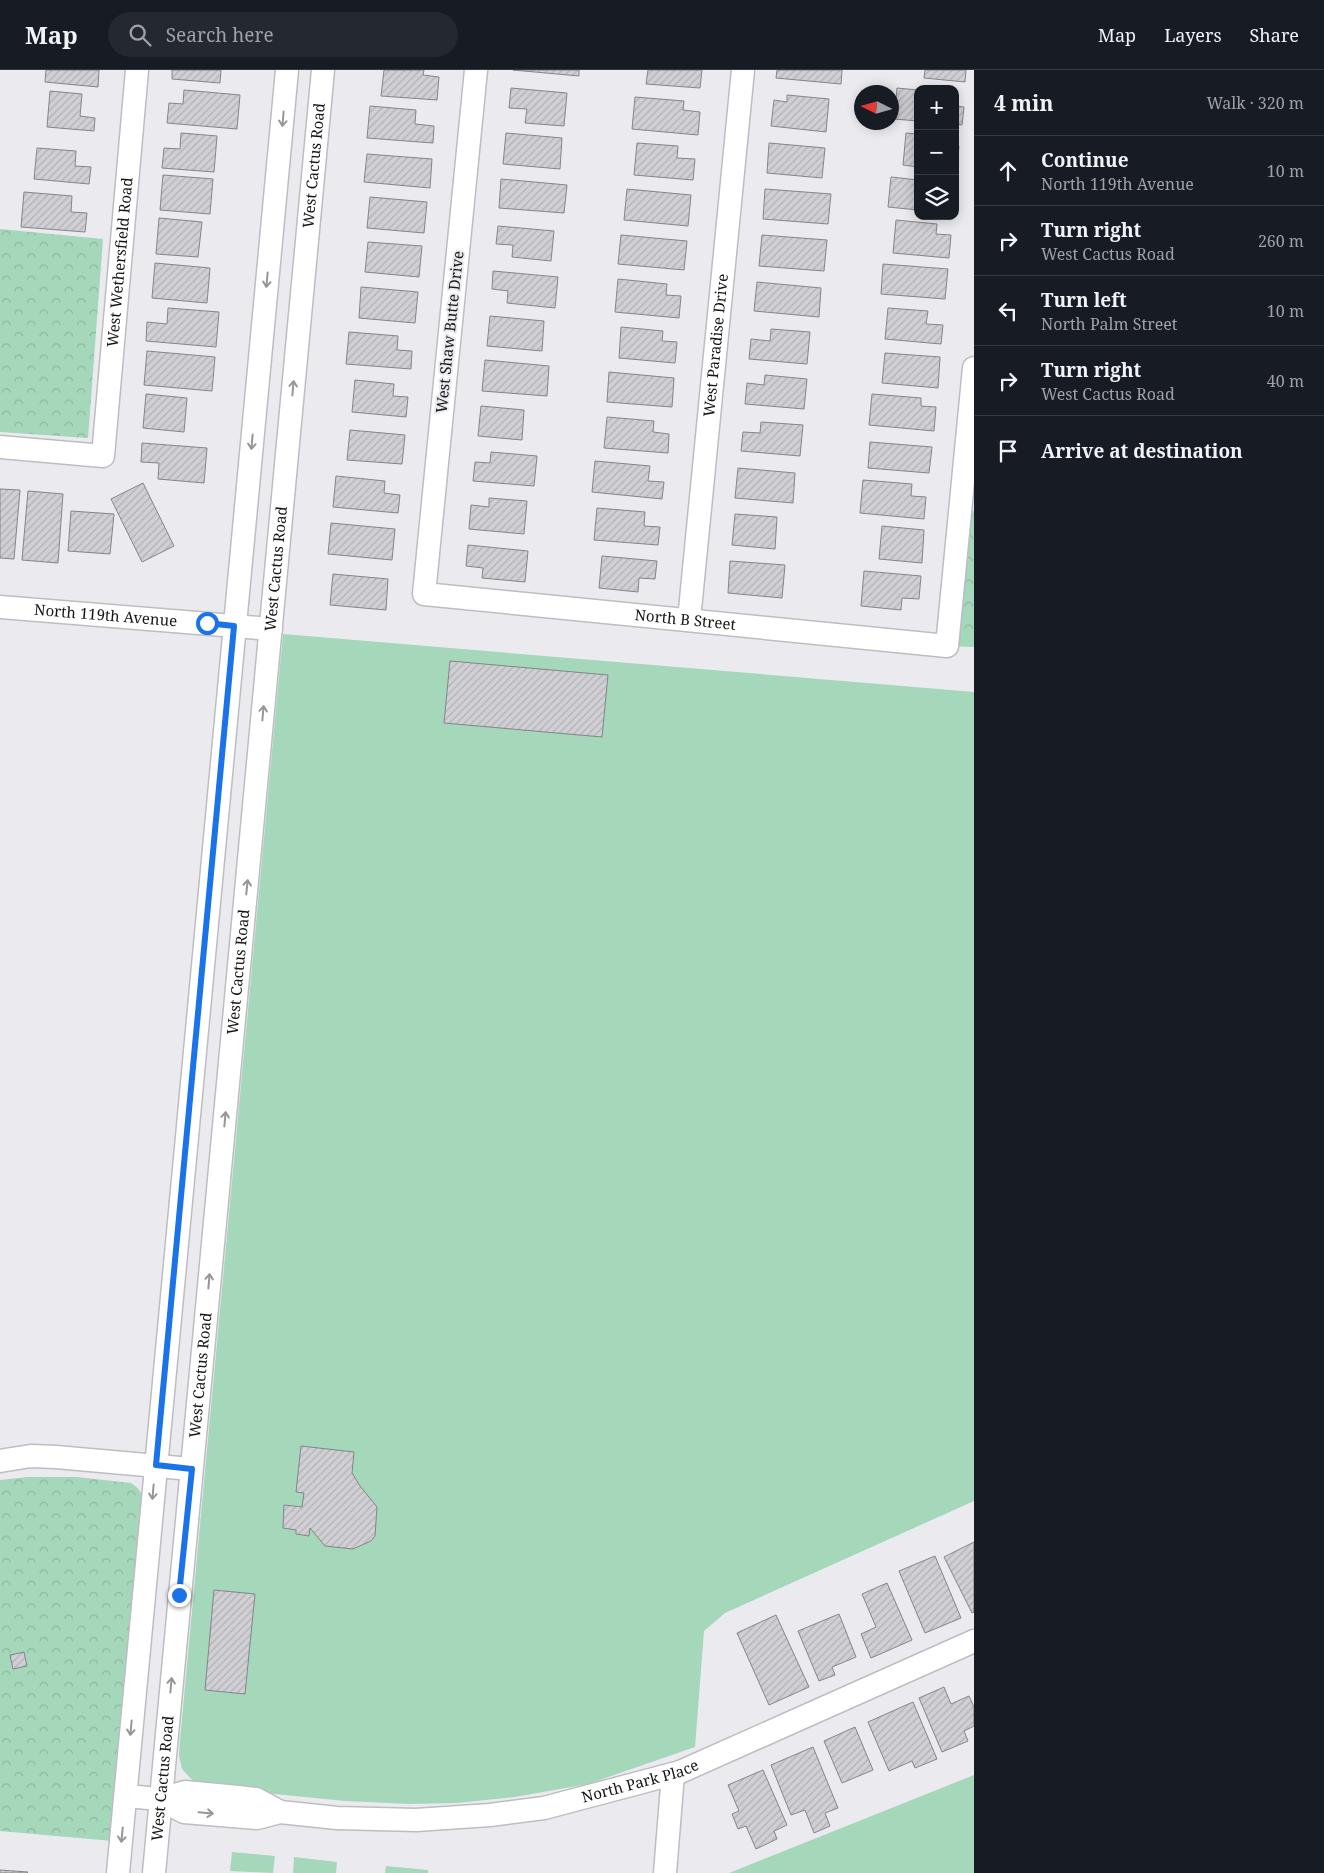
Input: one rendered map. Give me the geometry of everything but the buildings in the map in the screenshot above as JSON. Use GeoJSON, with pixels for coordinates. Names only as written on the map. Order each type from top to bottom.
{"type":"FeatureCollection","features":[{"type":"Feature","properties":{"kind":"street","name":"West Wethersfield Road"},"geometry":{"type":"LineString","coordinates":[[0,447],[103,456],[137,70]]}},
{"type":"Feature","properties":{"kind":"street"},"geometry":{"type":"LineString","coordinates":[[118,1873],[287,70]]}},
{"type":"Feature","properties":{"kind":"street","name":"West Cactus Road"},"geometry":{"type":"LineString","coordinates":[[154,1873],[323,70]]}},
{"type":"Feature","properties":{"kind":"street","name":"West Shaw Butte Drive"},"geometry":{"type":"LineString","coordinates":[[424,594],[476,70]]}},
{"type":"Feature","properties":{"kind":"street","name":"West Paradise Drive"},"geometry":{"type":"LineString","coordinates":[[688,620],[743,70]]}},
{"type":"Feature","properties":{"kind":"street","name":"North B Street"},"geometry":{"type":"LineString","coordinates":[[424,594],[947,646],[974,368]]}},
{"type":"Feature","properties":{"kind":"street","name":"North 119th Avenue"},"geometry":{"type":"LineString","coordinates":[[0,607],[271,629]]}},
{"type":"Feature","properties":{"kind":"street"},"geometry":{"type":"LineString","coordinates":[[0,1461],[40,1456],[192,1469]]}},
{"type":"Feature","properties":{"kind":"street","name":"North Park Place"},"geometry":{"type":"LineString","coordinates":[[126,1796],[160,1799],[184,1812],[257,1818],[280,1812],[336,1818],[416,1820],[490,1816],[544,1808],[674,1774],[974,1641]]}},
{"type":"Feature","properties":{"kind":"street"},"geometry":{"type":"LineString","coordinates":[[665,1873],[674,1774]]}},
{"type":"Feature","properties":{"kind":"green space"},"geometry":{"type":"Polygon","coordinates":[[[0,229],[103,239],[88,438],[0,432],[0,229]]]}},
{"type":"Feature","properties":{"kind":"green space"},"geometry":{"type":"Polygon","coordinates":[[[960,510],[974,511],[974,647],[947,646],[960,510]]]}},
{"type":"Feature","properties":{"kind":"green space"},"geometry":{"type":"Polygon","coordinates":[[[283,634],[974,692],[974,1501],[725,1613],[704,1631],[695,1747],[588,1784],[515,1797],[457,1803],[409,1804],[345,1801],[214,1788],[193,1781],[182,1769],[179,1756],[180,1740],[283,634]]]}},
{"type":"Feature","properties":{"kind":"green space"},"geometry":{"type":"Polygon","coordinates":[[[28,1477],[76,1477],[131,1483],[141,1493],[143,1499],[113,1841],[0,1831],[0,1480],[28,1477]]]}},
{"type":"Feature","properties":{"kind":"green space"},"geometry":{"type":"Polygon","coordinates":[[[974,1775],[974,1873],[729,1873],[974,1775]]]}},
{"type":"Feature","properties":{"kind":"green space"},"geometry":{"type":"Polygon","coordinates":[[[232,1852],[275,1856],[273,1873],[230,1871],[232,1852]]]}},
{"type":"Feature","properties":{"kind":"green space"},"geometry":{"type":"Polygon","coordinates":[[[294,1857],[337,1862],[336,1873],[293,1873],[294,1857]]]}},
{"type":"Feature","properties":{"kind":"green space"},"geometry":{"type":"Polygon","coordinates":[[[386,1866],[428,1870],[428,1873],[385,1873],[386,1866]]]}},
{"type":"Feature","properties":{"kind":"route"},"geometry":{"type":"LineString","coordinates":[[179,1595],[192,1469],[156,1465],[234,626],[207,623]]}}]}
